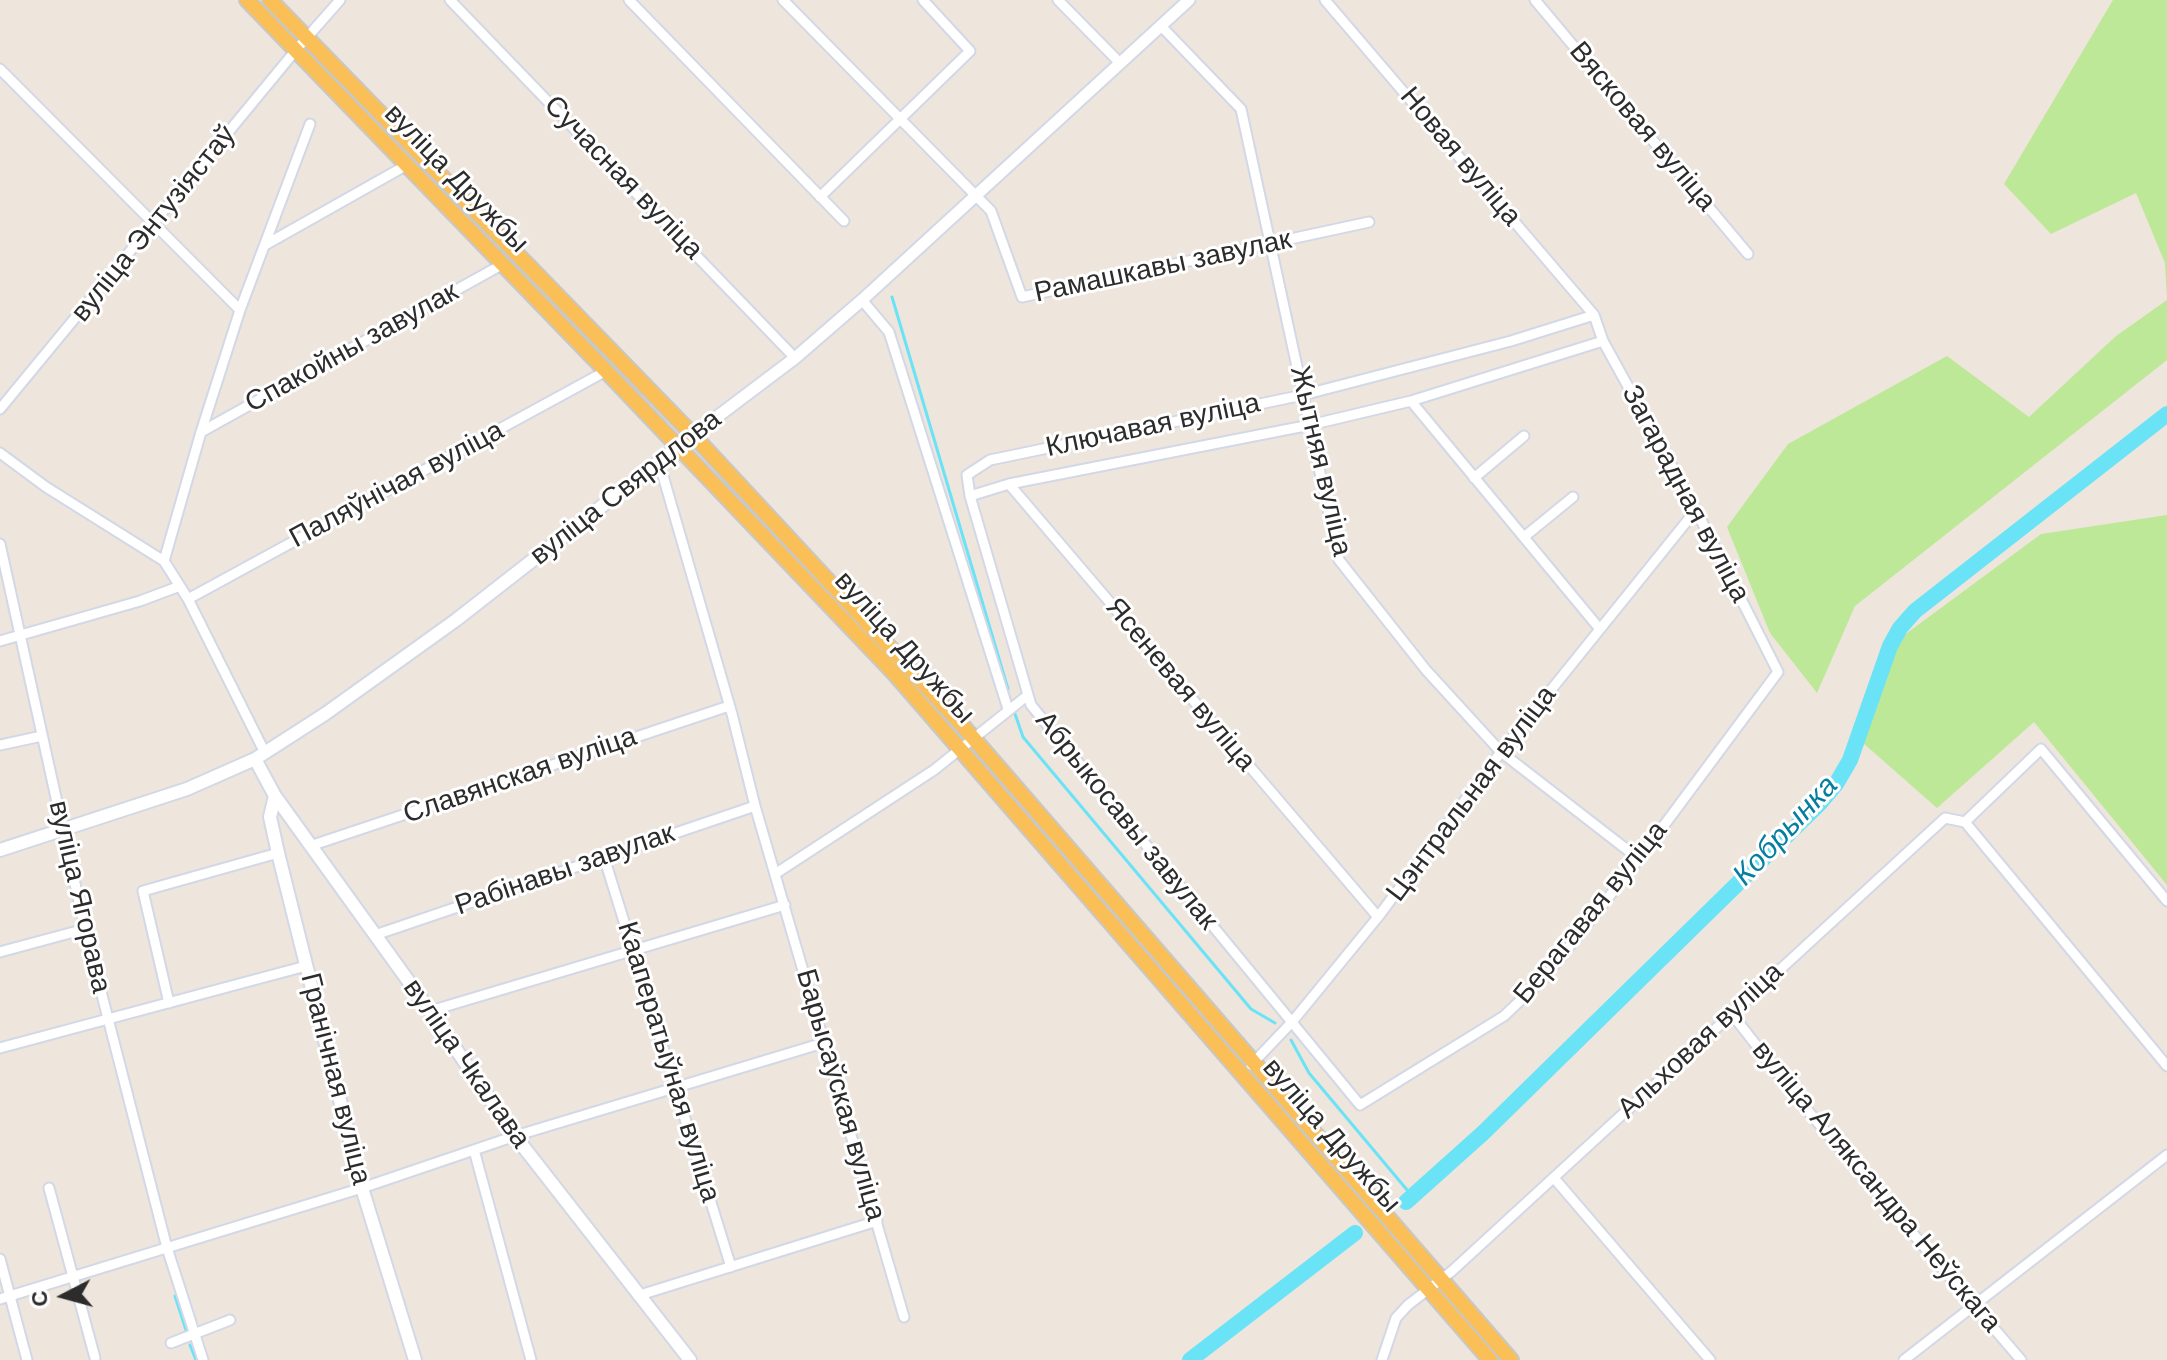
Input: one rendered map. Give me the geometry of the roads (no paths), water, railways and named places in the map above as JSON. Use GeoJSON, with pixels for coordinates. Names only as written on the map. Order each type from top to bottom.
{"type":"FeatureCollection","features":[{"type":"Feature","properties":{"kind":"main road","name":"вуліца Дружбы"},"geometry":{"type":"LineString","coordinates":[[247,0],[894,673],[1490,1360]]}},
{"type":"Feature","properties":{"kind":"main road","name":"вуліца Дружбы"},"geometry":{"type":"LineString","coordinates":[[270,0],[693,435],[837,588],[973,738],[1255,1061],[1510,1359]]}},
{"type":"Feature","properties":{"kind":"main road"},"geometry":{"type":"LineString","coordinates":[[606,371],[678,436],[693,435]]}},
{"type":"Feature","properties":{"kind":"main road","name":"вуліца Свярдлова"},"geometry":{"type":"LineString","coordinates":[[0,850],[187,789],[260,756],[325,714],[456,620],[693,435]]}},
{"type":"Feature","properties":{"kind":"main road"},"geometry":{"type":"LineString","coordinates":[[678,447],[693,448],[729,484],[758,506]]}},
{"type":"Feature","properties":{"kind":"main road"},"geometry":{"type":"LineString","coordinates":[[894,673],[922,696],[957,737],[973,738]]}},
{"type":"Feature","properties":{"kind":"main road"},"geometry":{"type":"LineString","coordinates":[[961,748],[972,749],[1014,794],[1037,813]]}},
{"type":"Feature","properties":{"kind":"main road","name":"вуліца Чкалава"},"geometry":{"type":"LineString","coordinates":[[260,756],[275,796],[430,1011],[515,1136],[690,1360]]}},
{"type":"Feature","properties":{"kind":"main road","name":"Гранічная вуліца"},"geometry":{"type":"LineString","coordinates":[[275,796],[270,817],[306,966],[362,1188],[415,1360]]}},
{"type":"Feature","properties":{"kind":"main road"},"geometry":{"type":"LineString","coordinates":[[1181,1002],[1205,1023],[1237,1059],[1247,1063],[1255,1061]]}},
{"type":"Feature","properties":{"kind":"main road"},"geometry":{"type":"LineString","coordinates":[[1370,1220],[1396,1243],[1425,1277],[1431,1280],[1443,1278]]}},
{"type":"Feature","properties":{"kind":"main road"},"geometry":{"type":"LineString","coordinates":[[1430,1290],[1444,1290],[1473,1324],[1510,1359]]}},
{"type":"Feature","properties":{"kind":"street","name":"вуліца Энтузіястаў"},"geometry":{"type":"LineString","coordinates":[[0,409],[340,0]]}},
{"type":"Feature","properties":{"kind":"street","name":"Сучасная вуліца"},"geometry":{"type":"LineString","coordinates":[[450,0],[795,358]]}},
{"type":"Feature","properties":{"kind":"street"},"geometry":{"type":"LineString","coordinates":[[629,0],[844,221]]}},
{"type":"Feature","properties":{"kind":"street"},"geometry":{"type":"LineString","coordinates":[[783,0],[974,195]]}},
{"type":"Feature","properties":{"kind":"street"},"geometry":{"type":"LineString","coordinates":[[820,197],[970,51],[923,0]]}},
{"type":"Feature","properties":{"kind":"street"},"geometry":{"type":"LineString","coordinates":[[1058,0],[1120,63]]}},
{"type":"Feature","properties":{"kind":"street","name":"вуліца Свярдлова"},"geometry":{"type":"LineString","coordinates":[[693,435],[795,358],[862,300],[1189,0]]}},
{"type":"Feature","properties":{"kind":"street","name":"Новая вуліца"},"geometry":{"type":"LineString","coordinates":[[1325,0],[1594,315]]}},
{"type":"Feature","properties":{"kind":"street","name":"Вясковая вуліца"},"geometry":{"type":"LineString","coordinates":[[1535,0],[1748,254]]}},
{"type":"Feature","properties":{"kind":"street","name":"Жытняя вуліца"},"geometry":{"type":"LineString","coordinates":[[1161,26],[1241,109],[1339,560],[1426,670],[1501,752],[1639,859]]}},
{"type":"Feature","properties":{"kind":"street"},"geometry":{"type":"LineString","coordinates":[[0,69],[240,310]]}},
{"type":"Feature","properties":{"kind":"street"},"geometry":{"type":"LineString","coordinates":[[164,561],[240,310],[310,124]]}},
{"type":"Feature","properties":{"kind":"street"},"geometry":{"type":"LineString","coordinates":[[265,245],[405,166]]}},
{"type":"Feature","properties":{"kind":"street","name":"Рамашкавы завулак"},"geometry":{"type":"LineString","coordinates":[[974,195],[991,211],[1022,297],[1271,246],[1369,222]]}},
{"type":"Feature","properties":{"kind":"street","name":"Спакойны завулак"},"geometry":{"type":"LineString","coordinates":[[201,432],[503,264]]}},
{"type":"Feature","properties":{"kind":"street","name":"Абрыкосавы завулак"},"geometry":{"type":"LineString","coordinates":[[862,300],[889,332],[1008,709]]}},
{"type":"Feature","properties":{"kind":"street","name":"Загарадная вуліца"},"geometry":{"type":"LineString","coordinates":[[1594,315],[1603,341],[1696,510],[1778,672]]}},
{"type":"Feature","properties":{"kind":"street","name":"Ключавая вуліца"},"geometry":{"type":"LineString","coordinates":[[970,496],[967,475],[990,460],[1303,395],[1511,341],[1594,315]]}},
{"type":"Feature","properties":{"kind":"street","name":"Ключавая вуліца"},"geometry":{"type":"LineString","coordinates":[[1009,484],[1310,425],[1411,401],[1603,341]]}},
{"type":"Feature","properties":{"kind":"street","name":"Паляўнічая вуліца"},"geometry":{"type":"LineString","coordinates":[[188,599],[606,371]]}},
{"type":"Feature","properties":{"kind":"street"},"geometry":{"type":"LineString","coordinates":[[1411,401],[1599,628]]}},
{"type":"Feature","properties":{"kind":"street"},"geometry":{"type":"LineString","coordinates":[[1474,478],[1524,436]]}},
{"type":"Feature","properties":{"kind":"street"},"geometry":{"type":"LineString","coordinates":[[0,453],[46,487],[164,561],[188,599],[260,756]]}},
{"type":"Feature","properties":{"kind":"street","name":"Барысаўская вуліца"},"geometry":{"type":"LineString","coordinates":[[659,462],[755,806],[904,1317]]}},
{"type":"Feature","properties":{"kind":"street"},"geometry":{"type":"LineString","coordinates":[[970,496],[1009,484]]}},
{"type":"Feature","properties":{"kind":"street","name":"Ясеневая вуліца"},"geometry":{"type":"LineString","coordinates":[[1009,484],[1378,917]]}},
{"type":"Feature","properties":{"kind":"street","name":"Абрыкосавы завулак"},"geometry":{"type":"LineString","coordinates":[[970,496],[1031,705],[1360,1105]]}},
{"type":"Feature","properties":{"kind":"street"},"geometry":{"type":"LineString","coordinates":[[1524,537],[1573,497]]}},
{"type":"Feature","properties":{"kind":"street","name":"Цэнтральная вуліца"},"geometry":{"type":"LineString","coordinates":[[1243,1072],[1292,1022],[1378,917],[1501,752],[1696,510]]}},
{"type":"Feature","properties":{"kind":"street","name":"вуліца Ягорава"},"geometry":{"type":"LineString","coordinates":[[0,544],[85,929],[167,1248],[203,1360]]}},
{"type":"Feature","properties":{"kind":"street"},"geometry":{"type":"LineString","coordinates":[[0,641],[140,601],[180,586]]}},
{"type":"Feature","properties":{"kind":"street","name":"Берагавая вуліца"},"geometry":{"type":"LineString","coordinates":[[1360,1105],[1504,1016],[1545,977],[1639,859],[1778,672]]}},
{"type":"Feature","properties":{"kind":"street"},"geometry":{"type":"LineString","coordinates":[[775,874],[910,786],[1028,695]]}},
{"type":"Feature","properties":{"kind":"street","name":"Славянская вуліца"},"geometry":{"type":"LineString","coordinates":[[310,846],[729,706]]}},
{"type":"Feature","properties":{"kind":"street"},"geometry":{"type":"LineString","coordinates":[[0,745],[42,736]]}},
{"type":"Feature","properties":{"kind":"street"},"geometry":{"type":"LineString","coordinates":[[2167,901],[2041,749],[1965,822],[2167,1066]]}},
{"type":"Feature","properties":{"kind":"street","name":"Рабінавы завулак"},"geometry":{"type":"LineString","coordinates":[[375,935],[755,806]]}},
{"type":"Feature","properties":{"kind":"street","name":"Альховая вуліца"},"geometry":{"type":"LineString","coordinates":[[1382,1360],[1396,1318],[1408,1305],[1430,1290],[1554,1178],[1945,818],[1965,822]]}},
{"type":"Feature","properties":{"kind":"street"},"geometry":{"type":"LineString","coordinates":[[169,1003],[143,891],[278,853]]}},
{"type":"Feature","properties":{"kind":"street","name":"Кааператыўная вуліца"},"geometry":{"type":"LineString","coordinates":[[604,857],[673,1088],[731,1267]]}},
{"type":"Feature","properties":{"kind":"street"},"geometry":{"type":"LineString","coordinates":[[430,1011],[785,905]]}},
{"type":"Feature","properties":{"kind":"street"},"geometry":{"type":"LineString","coordinates":[[0,952],[85,929]]}},
{"type":"Feature","properties":{"kind":"street"},"geometry":{"type":"LineString","coordinates":[[0,1048],[306,966]]}},
{"type":"Feature","properties":{"kind":"street","name":"вуліца Аляксандра Неўскага"},"geometry":{"type":"LineString","coordinates":[[1731,1013],[1808,1111],[2021,1360]]}},
{"type":"Feature","properties":{"kind":"street"},"geometry":{"type":"LineString","coordinates":[[4,1298],[362,1188],[515,1136],[823,1043]]}},
{"type":"Feature","properties":{"kind":"street"},"geometry":{"type":"LineString","coordinates":[[474,1150],[531,1360]]}},
{"type":"Feature","properties":{"kind":"street"},"geometry":{"type":"LineString","coordinates":[[1904,1360],[2167,1155]]}},
{"type":"Feature","properties":{"kind":"street"},"geometry":{"type":"LineString","coordinates":[[1554,1178],[1710,1360]]}},
{"type":"Feature","properties":{"kind":"street"},"geometry":{"type":"LineString","coordinates":[[49,1188],[95,1358]]}},
{"type":"Feature","properties":{"kind":"street"},"geometry":{"type":"LineString","coordinates":[[640,1295],[877,1221]]}},
{"type":"Feature","properties":{"kind":"street"},"geometry":{"type":"LineString","coordinates":[[0,1259],[4,1298],[27,1360]]}},
{"type":"Feature","properties":{"kind":"street"},"geometry":{"type":"LineString","coordinates":[[171,1343],[230,1320]]}},
{"type":"Feature","properties":{"kind":"waterway"},"geometry":{"type":"LineString","coordinates":[[892,297],[1008,689]]}},
{"type":"Feature","properties":{"kind":"waterway","name":"Кобрынка"},"geometry":{"type":"LineString","coordinates":[[1406,1202],[1483,1133],[1821,802],[1850,760],[1890,646],[1915,611],[2167,414]]}},
{"type":"Feature","properties":{"kind":"waterway"},"geometry":{"type":"LineString","coordinates":[[1014,711],[1023,737],[1251,1009],[1275,1023]]}},
{"type":"Feature","properties":{"kind":"waterway"},"geometry":{"type":"LineString","coordinates":[[1291,1040],[1309,1073],[1413,1197]]}},
{"type":"Feature","properties":{"kind":"waterway","name":"Кобрынка"},"geometry":{"type":"LineString","coordinates":[[1190,1360],[1355,1233]]}},
{"type":"Feature","properties":{"kind":"waterway"},"geometry":{"type":"LineString","coordinates":[[175,1296],[186,1330]]}},
{"type":"Feature","properties":{"kind":"waterway"},"geometry":{"type":"LineString","coordinates":[[190,1345],[196,1360]]}}]}
